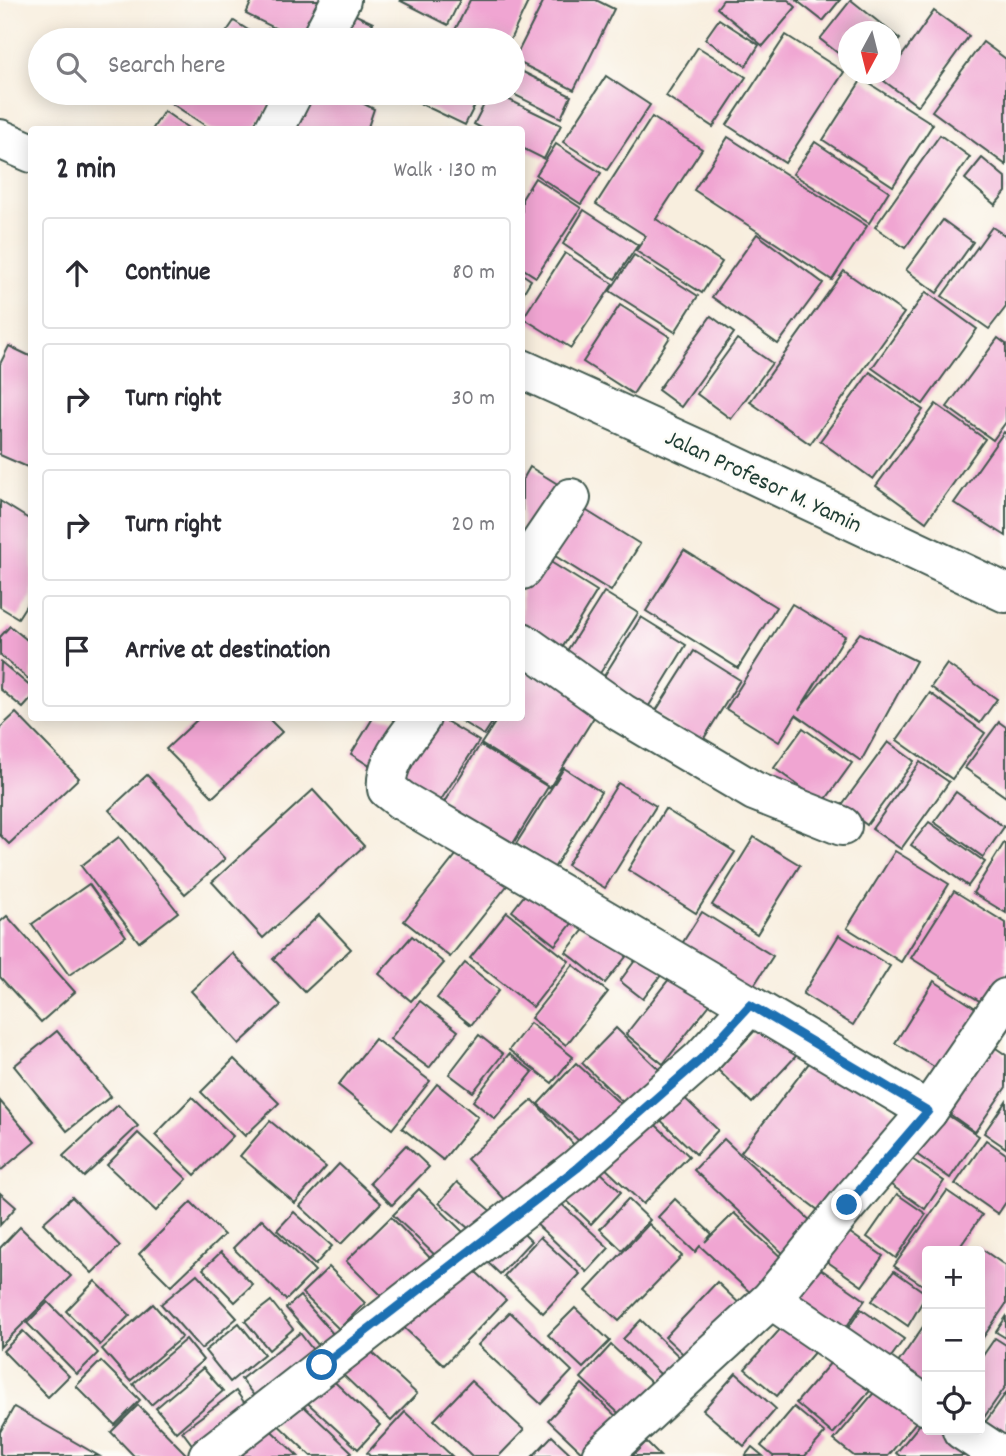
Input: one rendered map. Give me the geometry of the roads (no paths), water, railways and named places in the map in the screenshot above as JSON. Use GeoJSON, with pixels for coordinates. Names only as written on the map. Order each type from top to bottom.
{"type":"FeatureCollection","features":[{"type":"Feature","properties":{"kind":"street"},"geometry":{"type":"LineString","coordinates":[[326,28],[341,0]]}},
{"type":"Feature","properties":{"kind":"street"},"geometry":{"type":"LineString","coordinates":[[276,126],[287,105]]}},
{"type":"Feature","properties":{"kind":"street"},"geometry":{"type":"LineString","coordinates":[[0,139],[28,151]]}},
{"type":"Feature","properties":{"kind":"street","name":"Jalan Profesor M. Yamin"},"geometry":{"type":"LineString","coordinates":[[525,370],[1006,593]]}},
{"type":"Feature","properties":{"kind":"street"},"geometry":{"type":"LineString","coordinates":[[525,566],[571,498]]}},
{"type":"Feature","properties":{"kind":"street"},"geometry":{"type":"LineString","coordinates":[[525,644],[622,713],[754,791],[842,827]]}},
{"type":"Feature","properties":{"kind":"street"},"geometry":{"type":"LineString","coordinates":[[419,721],[385,775],[387,789],[413,807],[928,1111]]}},
{"type":"Feature","properties":{"kind":"street"},"geometry":{"type":"LineString","coordinates":[[601,1456],[771,1299],[928,1111],[1006,998]]}},
{"type":"Feature","properties":{"kind":"street"},"geometry":{"type":"LineString","coordinates":[[208,1456],[577,1168],[701,1059],[750,1005]]}},
{"type":"Feature","properties":{"kind":"street"},"geometry":{"type":"LineString","coordinates":[[771,1299],[922,1403]]}},
{"type":"Feature","properties":{"kind":"street"},"geometry":{"type":"LineString","coordinates":[[970,1435],[1001,1456]]}}]}
